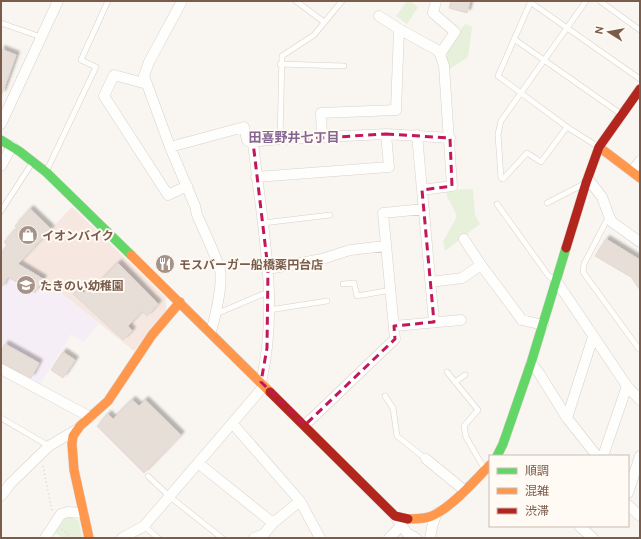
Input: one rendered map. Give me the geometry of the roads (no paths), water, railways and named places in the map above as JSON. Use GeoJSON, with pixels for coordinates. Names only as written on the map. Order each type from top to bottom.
{"type":"FeatureCollection","features":[{"type":"Feature","properties":{"kind":"street"},"geometry":{"type":"LineString","coordinates":[[1,124],[4,112],[58,1]]}},
{"type":"Feature","properties":{"kind":"street"},"geometry":{"type":"LineString","coordinates":[[182,1],[149,62],[144,76],[170,147],[195,206],[196,215],[220,271],[216,314],[211,332]]}},
{"type":"Feature","properties":{"kind":"street"},"geometry":{"type":"LineString","coordinates":[[436,1],[433,13],[454,32],[440,54]]}},
{"type":"Feature","properties":{"kind":"street"},"geometry":{"type":"LineString","coordinates":[[378,16],[437,50],[444,66],[452,186],[422,190]]}},
{"type":"Feature","properties":{"kind":"street"},"geometry":{"type":"LineString","coordinates":[[322,137],[321,113],[396,110],[399,29]]}},
{"type":"Feature","properties":{"kind":"street"},"geometry":{"type":"LineString","coordinates":[[147,84],[114,75],[104,96],[168,195],[187,186]]}},
{"type":"Feature","properties":{"kind":"street"},"geometry":{"type":"LineString","coordinates":[[499,455],[532,363],[587,181],[599,147],[621,114],[640,90]]}},
{"type":"Feature","properties":{"kind":"street"},"geometry":{"type":"LineString","coordinates":[[170,147],[244,127],[247,140],[253,142],[280,139],[386,134],[450,138]]}},
{"type":"Feature","properties":{"kind":"street"},"geometry":{"type":"LineString","coordinates":[[256,177],[389,167],[386,134]]}},
{"type":"Feature","properties":{"kind":"street"},"geometry":{"type":"LineString","coordinates":[[418,135],[434,322]]}},
{"type":"Feature","properties":{"kind":"street"},"geometry":{"type":"LineString","coordinates":[[1,140],[12,146],[46,172],[305,425],[395,516],[407,533],[416,538]]}},
{"type":"Feature","properties":{"kind":"street"},"geometry":{"type":"LineString","coordinates":[[122,538],[144,526],[232,423],[262,384],[266,362],[269,310],[268,269],[253,142]]}},
{"type":"Feature","properties":{"kind":"street"},"geometry":{"type":"LineString","coordinates":[[1,166],[12,146]]}},
{"type":"Feature","properties":{"kind":"street"},"geometry":{"type":"LineString","coordinates":[[599,147],[640,178]]}},
{"type":"Feature","properties":{"kind":"street"},"geometry":{"type":"LineString","coordinates":[[632,171],[640,161]]}},
{"type":"Feature","properties":{"kind":"street"},"geometry":{"type":"LineString","coordinates":[[587,181],[602,197],[612,222],[640,242]]}},
{"type":"Feature","properties":{"kind":"street"},"geometry":{"type":"LineString","coordinates":[[305,425],[395,340],[383,213],[424,209]]}},
{"type":"Feature","properties":{"kind":"street"},"geometry":{"type":"LineString","coordinates":[[464,239],[481,265],[522,320],[543,325]]}},
{"type":"Feature","properties":{"kind":"street"},"geometry":{"type":"LineString","coordinates":[[268,269],[322,259],[350,250],[386,246]]}},
{"type":"Feature","properties":{"kind":"street"},"geometry":{"type":"LineString","coordinates":[[431,282],[462,278],[481,265]]}},
{"type":"Feature","properties":{"kind":"street"},"geometry":{"type":"LineString","coordinates":[[557,282],[627,386],[640,400]]}},
{"type":"Feature","properties":{"kind":"street"},"geometry":{"type":"LineString","coordinates":[[89,538],[71,454],[73,437],[78,429],[108,401],[152,335],[180,302]]}},
{"type":"Feature","properties":{"kind":"street"},"geometry":{"type":"LineString","coordinates":[[394,326],[461,320]]}},
{"type":"Feature","properties":{"kind":"street"},"geometry":{"type":"LineString","coordinates":[[567,418],[593,337]]}},
{"type":"Feature","properties":{"kind":"street"},"geometry":{"type":"LineString","coordinates":[[532,363],[567,418],[596,455]]}},
{"type":"Feature","properties":{"kind":"street"},"geometry":{"type":"LineString","coordinates":[[1,369],[90,417]]}},
{"type":"Feature","properties":{"kind":"street"},"geometry":{"type":"LineString","coordinates":[[603,455],[627,386]]}},
{"type":"Feature","properties":{"kind":"street"},"geometry":{"type":"LineString","coordinates":[[232,423],[300,501],[320,538]]}},
{"type":"Feature","properties":{"kind":"street"},"geometry":{"type":"LineString","coordinates":[[1,496],[10,484],[49,446],[78,429]]}},
{"type":"Feature","properties":{"kind":"street"},"geometry":{"type":"LineString","coordinates":[[629,491],[640,456]]}},
{"type":"Feature","properties":{"kind":"street"},"geometry":{"type":"LineString","coordinates":[[426,459],[464,490]]}},
{"type":"Feature","properties":{"kind":"street"},"geometry":{"type":"LineString","coordinates":[[198,463],[273,523]]}},
{"type":"Feature","properties":{"kind":"street"},"geometry":{"type":"LineString","coordinates":[[395,516],[406,520],[414,520],[422,519],[437,513],[488,467]]}},
{"type":"Feature","properties":{"kind":"street"},"geometry":{"type":"LineString","coordinates":[[1,478],[10,484]]}},
{"type":"Feature","properties":{"kind":"street"},"geometry":{"type":"LineString","coordinates":[[254,538],[264,534],[273,523],[300,501]]}},
{"type":"Feature","properties":{"kind":"street"},"geometry":{"type":"LineString","coordinates":[[629,506],[640,516]]}},
{"type":"Feature","properties":{"kind":"street"},"geometry":{"type":"LineString","coordinates":[[45,538],[58,527],[61,514],[68,512],[83,513]]}},
{"type":"Feature","properties":{"kind":"street"},"geometry":{"type":"LineString","coordinates":[[430,538],[437,513]]}},
{"type":"Feature","properties":{"kind":"street"},"geometry":{"type":"LineString","coordinates":[[389,538],[401,526]]}},
{"type":"Feature","properties":{"kind":"street"},"geometry":{"type":"LineString","coordinates":[[580,527],[593,538]]}},
{"type":"Feature","properties":{"kind":"lane"},"geometry":{"type":"LineString","coordinates":[[46,172],[96,66],[81,60],[108,1]]}},
{"type":"Feature","properties":{"kind":"lane"},"geometry":{"type":"LineString","coordinates":[[296,1],[324,22]]}},
{"type":"Feature","properties":{"kind":"lane"},"geometry":{"type":"LineString","coordinates":[[280,139],[280,64],[282,56],[314,35],[342,1]]}},
{"type":"Feature","properties":{"kind":"lane"},"geometry":{"type":"LineString","coordinates":[[599,147],[520,93],[498,76],[530,1],[640,79]]}},
{"type":"Feature","properties":{"kind":"lane"},"geometry":{"type":"LineString","coordinates":[[567,126],[541,162],[527,153],[503,179],[501,178],[498,134],[501,121],[586,1]]}},
{"type":"Feature","properties":{"kind":"lane"},"geometry":{"type":"LineString","coordinates":[[600,1],[640,30]]}},
{"type":"Feature","properties":{"kind":"lane"},"geometry":{"type":"LineString","coordinates":[[1,23],[41,37]]}},
{"type":"Feature","properties":{"kind":"lane"},"geometry":{"type":"LineString","coordinates":[[514,39],[621,114]]}},
{"type":"Feature","properties":{"kind":"lane"},"geometry":{"type":"LineString","coordinates":[[280,64],[344,66]]}},
{"type":"Feature","properties":{"kind":"lane"},"geometry":{"type":"LineString","coordinates":[[1,211],[33,162]]}},
{"type":"Feature","properties":{"kind":"lane"},"geometry":{"type":"LineString","coordinates":[[547,203],[587,181]]}},
{"type":"Feature","properties":{"kind":"lane"},"geometry":{"type":"LineString","coordinates":[[497,204],[548,275],[557,282]]}},
{"type":"Feature","properties":{"kind":"lane"},"geometry":{"type":"LineString","coordinates":[[263,223],[330,216]]}},
{"type":"Feature","properties":{"kind":"lane"},"geometry":{"type":"LineString","coordinates":[[609,216],[584,264],[583,272],[639,349]]}},
{"type":"Feature","properties":{"kind":"lane"},"geometry":{"type":"LineString","coordinates":[[343,284],[354,283],[357,296],[391,290]]}},
{"type":"Feature","properties":{"kind":"lane"},"geometry":{"type":"LineString","coordinates":[[216,314],[268,292]]}},
{"type":"Feature","properties":{"kind":"lane"},"geometry":{"type":"LineString","coordinates":[[269,310],[327,301]]}},
{"type":"Feature","properties":{"kind":"lane"},"geometry":{"type":"LineString","coordinates":[[447,372],[478,410],[464,426],[466,437],[488,467]]}},
{"type":"Feature","properties":{"kind":"lane"},"geometry":{"type":"LineString","coordinates":[[455,382],[465,375]]}},
{"type":"Feature","properties":{"kind":"lane"},"geometry":{"type":"LineString","coordinates":[[385,396],[393,408],[397,436],[426,459]]}},
{"type":"Feature","properties":{"kind":"lane"},"geometry":{"type":"LineString","coordinates":[[1,418],[49,446]]}},
{"type":"Feature","properties":{"kind":"lane"},"geometry":{"type":"LineString","coordinates":[[148,476],[169,496],[222,538]]}},
{"type":"Feature","properties":{"kind":"lane"},"geometry":{"type":"LineString","coordinates":[[144,526],[158,538]]}},
{"type":"Feature","properties":{"kind":"place","name":"イオンバイク"},"geometry":{"type":"Point","coordinates":[28,235]}},
{"type":"Feature","properties":{"kind":"place","name":"モスバーガー船橋薬円台店"},"geometry":{"type":"Point","coordinates":[165,264]}},
{"type":"Feature","properties":{"kind":"place","name":"たきのい幼稚園"},"geometry":{"type":"Point","coordinates":[26,285]}},
{"type":"Feature","properties":{"kind":"district","name":"田喜野井七丁目"},"geometry":{"type":"Point","coordinates":[294,137]}}]}
